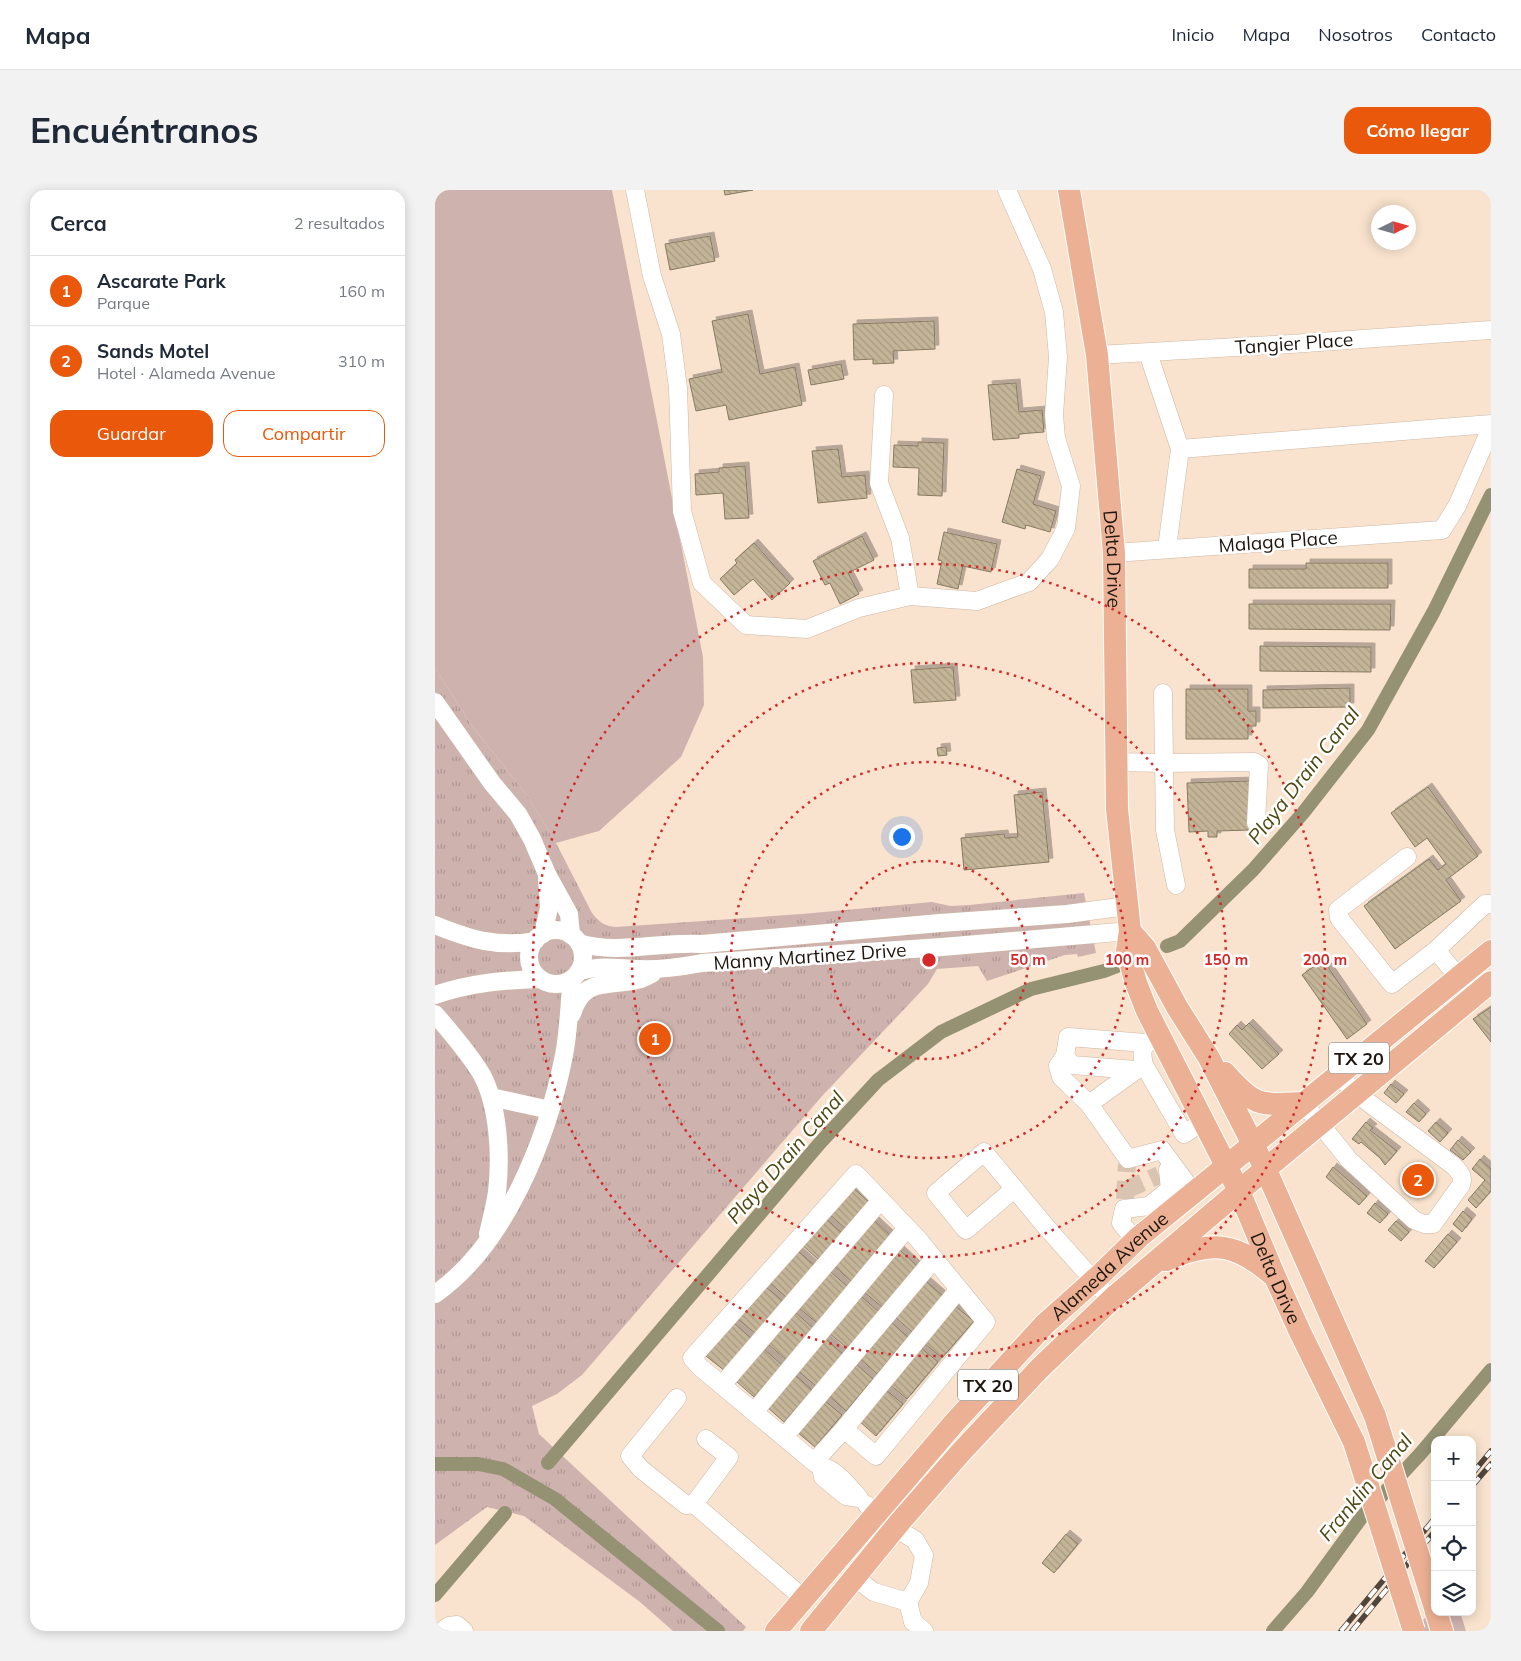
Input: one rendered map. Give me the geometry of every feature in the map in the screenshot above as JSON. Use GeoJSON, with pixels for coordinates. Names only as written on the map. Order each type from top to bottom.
{"type":"FeatureCollection","features":[{"type":"Feature","properties":{"kind":"main road","name":"Delta Drive"},"geometry":{"type":"LineString","coordinates":[[1069,190],[1097,355],[1113,553],[1117,809],[1130,931],[1127,952],[1154,1036],[1179,1074],[1239,1191],[1300,1332],[1354,1442],[1414,1631]]}},
{"type":"Feature","properties":{"kind":"main road","name":"Delta Drive"},"geometry":{"type":"LineString","coordinates":[[1130,931],[1145,948],[1209,1058],[1266,1170],[1375,1416],[1431,1595]]}},
{"type":"Feature","properties":{"kind":"main road","name":"Alameda Avenue"},"geometry":{"type":"LineString","coordinates":[[775,1631],[954,1423],[1045,1324],[1135,1240],[1491,951]]}},
{"type":"Feature","properties":{"kind":"main road","name":"Alameda Avenue"},"geometry":{"type":"LineString","coordinates":[[811,1631],[895,1528],[962,1451],[1039,1369],[1111,1300],[1239,1191],[1483,989]]}},
{"type":"Feature","properties":{"kind":"main road"},"geometry":{"type":"LineString","coordinates":[[1154,1036],[1183,1016]]}},
{"type":"Feature","properties":{"kind":"main road"},"geometry":{"type":"LineString","coordinates":[[1209,1058],[1251,1099],[1270,1104],[1303,1104]]}},
{"type":"Feature","properties":{"kind":"main road"},"geometry":{"type":"LineString","coordinates":[[1149,1268],[1182,1254],[1205,1247],[1218,1247],[1243,1254],[1259,1263],[1275,1277]]}},
{"type":"Feature","properties":{"kind":"main road"},"geometry":{"type":"LineString","coordinates":[[1437,1616],[1442,1631]]}},
{"type":"Feature","properties":{"kind":"street"},"geometry":{"type":"LineString","coordinates":[[635,190],[652,276],[671,334],[678,388],[682,511],[702,583],[747,625],[807,629],[859,608],[910,596],[977,601],[1029,582],[1051,559],[1066,528],[1071,486],[1056,438],[1054,415],[1058,357],[1054,312],[1042,269],[1007,190]]}},
{"type":"Feature","properties":{"kind":"street","name":"Tangier Place"},"geometry":{"type":"LineString","coordinates":[[1097,355],[1491,330]]}},
{"type":"Feature","properties":{"kind":"street"},"geometry":{"type":"LineString","coordinates":[[1148,352],[1180,449],[1167,548]]}},
{"type":"Feature","properties":{"kind":"street"},"geometry":{"type":"LineString","coordinates":[[884,395],[879,483],[900,538],[910,596]]}},
{"type":"Feature","properties":{"kind":"street"},"geometry":{"type":"LineString","coordinates":[[1180,449],[1491,426]]}},
{"type":"Feature","properties":{"kind":"street","name":"Malaga Place"},"geometry":{"type":"LineString","coordinates":[[1113,553],[1442,530],[1457,506],[1491,426]]}},
{"type":"Feature","properties":{"kind":"street"},"geometry":{"type":"LineString","coordinates":[[1163,693],[1165,830],[1176,886]]}},
{"type":"Feature","properties":{"kind":"street"},"geometry":{"type":"LineString","coordinates":[[435,702],[492,783],[518,814],[569,914],[575,939],[583,957],[576,975],[556,1091],[539,1141],[513,1203],[471,1264],[435,1294]]}},
{"type":"Feature","properties":{"kind":"street"},"geometry":{"type":"LineString","coordinates":[[1117,762],[1254,762],[1259,766],[1256,824]]}},
{"type":"Feature","properties":{"kind":"street"},"geometry":{"type":"LineString","coordinates":[[1407,857],[1338,910],[1339,918],[1392,984],[1435,950],[1485,904],[1491,904]]}},
{"type":"Feature","properties":{"kind":"street"},"geometry":{"type":"LineString","coordinates":[[540,979],[531,965],[529,957],[539,938],[549,908],[547,874]]}},
{"type":"Feature","properties":{"kind":"street","name":"Manny Martinez Drive"},"geometry":{"type":"LineString","coordinates":[[575,939],[591,946],[615,947],[687,943],[702,944],[1067,914],[1127,906]]}},
{"type":"Feature","properties":{"kind":"street"},"geometry":{"type":"LineString","coordinates":[[569,914],[594,938],[615,947]]}},
{"type":"Feature","properties":{"kind":"street"},"geometry":{"type":"LineString","coordinates":[[940,923],[942,947]]}},
{"type":"Feature","properties":{"kind":"street"},"geometry":{"type":"LineString","coordinates":[[435,925],[489,943],[506,944],[539,938],[557,930],[575,939]]}},
{"type":"Feature","properties":{"kind":"street","name":"Manny Martinez Drive"},"geometry":{"type":"LineString","coordinates":[[576,975],[595,967],[613,966],[638,970],[665,969],[702,963],[942,947],[1130,931]]}},
{"type":"Feature","properties":{"kind":"street"},"geometry":{"type":"LineString","coordinates":[[799,936],[801,957]]}},
{"type":"Feature","properties":{"kind":"street"},"geometry":{"type":"LineString","coordinates":[[1435,950],[1459,977],[1483,989]]}},
{"type":"Feature","properties":{"kind":"street"},"geometry":{"type":"LineString","coordinates":[[567,1029],[574,1008],[579,998],[587,989],[598,984],[637,980],[665,969]]}},
{"type":"Feature","properties":{"kind":"street"},"geometry":{"type":"LineString","coordinates":[[435,995],[483,982],[540,979],[556,984],[565,983],[576,975]]}},
{"type":"Feature","properties":{"kind":"street"},"geometry":{"type":"LineString","coordinates":[[435,1014],[470,1056],[483,1077],[491,1097],[496,1122],[499,1164],[497,1193],[486,1242]]}},
{"type":"Feature","properties":{"kind":"street"},"geometry":{"type":"LineString","coordinates":[[1154,1036],[1068,1037],[1065,1056],[1059,1066],[1061,1077],[1089,1104],[1128,1162],[1161,1150],[1204,1121]]}},
{"type":"Feature","properties":{"kind":"street"},"geometry":{"type":"LineString","coordinates":[[1154,1036],[1141,1054],[1140,1068],[1158,1090],[1183,1134]]}},
{"type":"Feature","properties":{"kind":"street"},"geometry":{"type":"LineString","coordinates":[[1065,1056],[1072,1065],[1140,1068]]}},
{"type":"Feature","properties":{"kind":"street"},"geometry":{"type":"LineString","coordinates":[[1089,1104],[1140,1068]]}},
{"type":"Feature","properties":{"kind":"street"},"geometry":{"type":"LineString","coordinates":[[1158,1090],[1179,1074]]}},
{"type":"Feature","properties":{"kind":"street"},"geometry":{"type":"LineString","coordinates":[[1303,1104],[1347,1157],[1414,1220],[1425,1224],[1433,1224],[1461,1185],[1463,1178],[1461,1174],[1454,1166],[1357,1094],[1338,1074]]}},
{"type":"Feature","properties":{"kind":"street"},"geometry":{"type":"LineString","coordinates":[[491,1097],[550,1110]]}},
{"type":"Feature","properties":{"kind":"street"},"geometry":{"type":"LineString","coordinates":[[1135,1240],[1121,1223],[1124,1204],[1149,1206],[1170,1189],[1161,1150]]}},
{"type":"Feature","properties":{"kind":"street"},"geometry":{"type":"LineString","coordinates":[[1015,1189],[966,1230],[936,1193],[984,1152],[1111,1300]]}},
{"type":"Feature","properties":{"kind":"street"},"geometry":{"type":"LineString","coordinates":[[1167,1171],[1193,1192]]}},
{"type":"Feature","properties":{"kind":"street"},"geometry":{"type":"LineString","coordinates":[[844,1429],[876,1456],[986,1322],[907,1228],[856,1174],[692,1358],[818,1465],[823,1477],[846,1496],[859,1498],[895,1528],[915,1540],[924,1555],[919,1583],[908,1602],[913,1622],[924,1631]]}},
{"type":"Feature","properties":{"kind":"street"},"geometry":{"type":"LineString","coordinates":[[722,1385],[881,1200]]}},
{"type":"Feature","properties":{"kind":"street"},"geometry":{"type":"LineString","coordinates":[[754,1412],[907,1228]]}},
{"type":"Feature","properties":{"kind":"street"},"geometry":{"type":"LineString","coordinates":[[784,1437],[934,1259]]}},
{"type":"Feature","properties":{"kind":"street"},"geometry":{"type":"LineString","coordinates":[[818,1465],[844,1429],[959,1290]]}},
{"type":"Feature","properties":{"kind":"street"},"geometry":{"type":"LineString","coordinates":[[677,1398],[630,1456],[641,1469],[686,1505],[694,1504],[729,1457],[706,1439]]}},
{"type":"Feature","properties":{"kind":"street"},"geometry":{"type":"LineString","coordinates":[[694,1504],[803,1598]]}},
{"type":"Feature","properties":{"kind":"street"},"geometry":{"type":"LineString","coordinates":[[855,1578],[874,1592],[908,1602]]}},
{"type":"Feature","properties":{"kind":"street"},"geometry":{"type":"LineString","coordinates":[[442,1631],[449,1626],[457,1625],[464,1631]]}},
{"type":"Feature","properties":{"kind":"green space"},"geometry":{"type":"Polygon","coordinates":[[[435,190],[612,190],[703,657],[704,705],[681,757],[599,831],[556,843],[528,797],[470,723],[435,668],[435,190]]]}},
{"type":"Feature","properties":{"kind":"green space"},"geometry":{"type":"Polygon","coordinates":[[[435,668],[470,723],[528,797],[556,843],[592,913],[605,925],[616,927],[802,914],[932,902],[950,906],[969,905],[1084,893],[1096,953],[1078,957],[1077,954],[1065,955],[987,981],[978,966],[937,969],[928,984],[823,1095],[582,1375],[557,1394],[532,1406],[539,1434],[746,1627],[743,1631],[673,1631],[640,1602],[524,1516],[487,1507],[435,1545],[435,668]]]}},
{"type":"Feature","properties":{"kind":"green space"},"geometry":{"type":"Polygon","coordinates":[[[1431,1611],[1431,1616],[1461,1616],[1466,1631],[1413,1631],[1431,1611]]]}},
{"type":"Feature","properties":{"kind":"building"},"geometry":{"type":"Polygon","coordinates":[[[724,190],[753,190],[725,195],[724,190]]]}},
{"type":"Feature","properties":{"kind":"building"},"geometry":{"type":"Polygon","coordinates":[[[710,236],[715,261],[670,270],[665,244],[710,236]]]}},
{"type":"Feature","properties":{"kind":"building"},"geometry":{"type":"Polygon","coordinates":[[[748,314],[760,374],[795,367],[802,405],[729,420],[726,405],[696,411],[689,379],[722,372],[712,321],[748,314]]]}},
{"type":"Feature","properties":{"kind":"building"},"geometry":{"type":"Polygon","coordinates":[[[934,321],[935,349],[893,351],[894,363],[873,364],[873,359],[854,360],[853,324],[934,321]]]}},
{"type":"Feature","properties":{"kind":"building"},"geometry":{"type":"Polygon","coordinates":[[[841,364],[844,379],[811,385],[808,370],[841,364]]]}},
{"type":"Feature","properties":{"kind":"building"},"geometry":{"type":"Polygon","coordinates":[[[1016,383],[1019,412],[1042,410],[1044,432],[1019,434],[1019,438],[993,440],[988,385],[1016,383]]]}},
{"type":"Feature","properties":{"kind":"building"},"geometry":{"type":"Polygon","coordinates":[[[918,442],[944,443],[942,496],[918,495],[919,468],[893,467],[894,445],[918,446],[918,442]]]}},
{"type":"Feature","properties":{"kind":"building"},"geometry":{"type":"Polygon","coordinates":[[[838,449],[842,477],[865,475],[867,498],[818,503],[812,451],[838,449]]]}},
{"type":"Feature","properties":{"kind":"building"},"geometry":{"type":"Polygon","coordinates":[[[745,466],[749,518],[725,519],[723,493],[696,495],[695,474],[719,472],[719,468],[745,466]]]}},
{"type":"Feature","properties":{"kind":"building"},"geometry":{"type":"Polygon","coordinates":[[[1017,469],[1041,476],[1033,504],[1056,511],[1050,532],[1026,525],[1025,529],[1002,522],[1017,469]]]}},
{"type":"Feature","properties":{"kind":"building"},"geometry":{"type":"Polygon","coordinates":[[[944,532],[997,544],[991,572],[963,566],[958,589],[937,584],[942,561],[938,560],[944,532]]]}},
{"type":"Feature","properties":{"kind":"building"},"geometry":{"type":"Polygon","coordinates":[[[862,536],[874,560],[848,573],[859,594],[840,604],[830,583],[825,585],[813,561],[862,536]]]}},
{"type":"Feature","properties":{"kind":"building"},"geometry":{"type":"Polygon","coordinates":[[[754,543],[790,583],[772,600],[753,579],[734,595],[720,579],[737,563],[735,560],[754,543]]]}},
{"type":"Feature","properties":{"kind":"building"},"geometry":{"type":"Polygon","coordinates":[[[1306,563],[1388,563],[1388,588],[1249,588],[1249,569],[1306,569],[1306,563]]]}},
{"type":"Feature","properties":{"kind":"building"},"geometry":{"type":"Polygon","coordinates":[[[1249,604],[1391,604],[1390,630],[1249,629],[1249,604]]]}},
{"type":"Feature","properties":{"kind":"building"},"geometry":{"type":"Polygon","coordinates":[[[1260,646],[1371,647],[1371,672],[1260,671],[1260,646]]]}},
{"type":"Feature","properties":{"kind":"building"},"geometry":{"type":"Polygon","coordinates":[[[953,667],[956,700],[914,703],[911,670],[953,667]]]}},
{"type":"Feature","properties":{"kind":"building"},"geometry":{"type":"Polygon","coordinates":[[[1350,688],[1350,707],[1263,708],[1263,690],[1350,688]]]}},
{"type":"Feature","properties":{"kind":"building"},"geometry":{"type":"Polygon","coordinates":[[[1186,689],[1248,689],[1248,711],[1256,711],[1256,726],[1248,726],[1248,739],[1186,739],[1186,689]]]}},
{"type":"Feature","properties":{"kind":"building"},"geometry":{"type":"Polygon","coordinates":[[[946,747],[947,755],[938,756],[937,748],[946,747]]]}},
{"type":"Feature","properties":{"kind":"building"},"geometry":{"type":"Polygon","coordinates":[[[1250,781],[1251,830],[1217,831],[1217,837],[1208,837],[1208,831],[1189,832],[1187,783],[1250,781]]]}},
{"type":"Feature","properties":{"kind":"building"},"geometry":{"type":"Polygon","coordinates":[[[1428,787],[1478,856],[1446,880],[1461,901],[1395,949],[1364,906],[1429,859],[1438,870],[1446,864],[1427,838],[1415,847],[1391,813],[1428,787]]]}},
{"type":"Feature","properties":{"kind":"building"},"geometry":{"type":"Polygon","coordinates":[[[1042,792],[1049,862],[964,870],[961,838],[1004,834],[1005,838],[1018,837],[1014,795],[1042,792]]]}},
{"type":"Feature","properties":{"kind":"building"},"geometry":{"type":"Polygon","coordinates":[[[1323,960],[1367,1024],[1347,1039],[1302,975],[1323,960]]]}},
{"type":"Feature","properties":{"kind":"building"},"geometry":{"type":"Polygon","coordinates":[[[1491,1007],[1491,1042],[1473,1019],[1491,1007]]]}},
{"type":"Feature","properties":{"kind":"building"},"geometry":{"type":"Polygon","coordinates":[[[1249,1023],[1279,1054],[1262,1069],[1229,1034],[1237,1025],[1242,1030],[1249,1023]]]}},
{"type":"Feature","properties":{"kind":"building"},"geometry":{"type":"Polygon","coordinates":[[[1391,1084],[1404,1094],[1396,1103],[1384,1093],[1391,1084]]]}},
{"type":"Feature","properties":{"kind":"building"},"geometry":{"type":"Polygon","coordinates":[[[1414,1103],[1426,1114],[1419,1122],[1406,1112],[1414,1103]]]}},
{"type":"Feature","properties":{"kind":"building"},"geometry":{"type":"Polygon","coordinates":[[[1366,1122],[1373,1128],[1370,1130],[1397,1151],[1385,1165],[1380,1158],[1361,1142],[1359,1144],[1352,1139],[1366,1122]]]}},
{"type":"Feature","properties":{"kind":"building"},"geometry":{"type":"Polygon","coordinates":[[[1436,1122],[1448,1133],[1440,1142],[1428,1131],[1436,1122]]]}},
{"type":"Feature","properties":{"kind":"building"},"geometry":{"type":"Polygon","coordinates":[[[1458,1140],[1471,1152],[1463,1160],[1450,1150],[1458,1140]]]}},
{"type":"Feature","properties":{"kind":"building"},"geometry":{"type":"Polygon","coordinates":[[[1480,1159],[1491,1169],[1491,1191],[1476,1208],[1468,1200],[1485,1180],[1472,1169],[1480,1159]]]}},
{"type":"Feature","properties":{"kind":"building"},"geometry":{"type":"Polygon","coordinates":[[[1333,1167],[1367,1196],[1359,1205],[1326,1177],[1333,1167]]]}},
{"type":"Feature","properties":{"kind":"building"},"geometry":{"type":"Polygon","coordinates":[[[851,1186],[869,1202],[846,1229],[828,1213],[851,1186]]]}},
{"type":"Feature","properties":{"kind":"building"},"geometry":{"type":"Polygon","coordinates":[[[1375,1203],[1388,1214],[1380,1223],[1367,1213],[1375,1203]]]}},
{"type":"Feature","properties":{"kind":"building"},"geometry":{"type":"Polygon","coordinates":[[[1463,1211],[1472,1219],[1462,1232],[1453,1224],[1463,1211]]]}},
{"type":"Feature","properties":{"kind":"building"},"geometry":{"type":"Polygon","coordinates":[[[824,1217],[842,1233],[819,1260],[801,1244],[824,1217]]]}},
{"type":"Feature","properties":{"kind":"building"},"geometry":{"type":"Polygon","coordinates":[[[874,1220],[891,1236],[852,1282],[834,1266],[874,1220]]]}},
{"type":"Feature","properties":{"kind":"building"},"geometry":{"type":"Polygon","coordinates":[[[1396,1221],[1409,1232],[1401,1241],[1388,1230],[1396,1221]]]}},
{"type":"Feature","properties":{"kind":"building"},"geometry":{"type":"Polygon","coordinates":[[[1448,1234],[1457,1242],[1434,1268],[1425,1261],[1448,1234]]]}},
{"type":"Feature","properties":{"kind":"building"},"geometry":{"type":"Polygon","coordinates":[[[797,1250],[815,1266],[787,1298],[769,1282],[797,1250]]]}},
{"type":"Feature","properties":{"kind":"building"},"geometry":{"type":"Polygon","coordinates":[[[900,1250],[917,1266],[882,1307],[864,1292],[900,1250]]]}},
{"type":"Feature","properties":{"kind":"building"},"geometry":{"type":"Polygon","coordinates":[[[830,1271],[848,1287],[817,1323],[799,1308],[830,1271]]]}},
{"type":"Feature","properties":{"kind":"building"},"geometry":{"type":"Polygon","coordinates":[[[926,1281],[943,1296],[912,1332],[895,1317],[926,1281]]]}},
{"type":"Feature","properties":{"kind":"building"},"geometry":{"type":"Polygon","coordinates":[[[766,1287],[784,1302],[756,1334],[738,1319],[766,1287]]]}},
{"type":"Feature","properties":{"kind":"building"},"geometry":{"type":"Polygon","coordinates":[[[861,1296],[879,1312],[847,1348],[829,1333],[861,1296]]]}},
{"type":"Feature","properties":{"kind":"building"},"geometry":{"type":"Polygon","coordinates":[[[955,1306],[974,1321],[942,1358],[924,1343],[955,1306]]]}},
{"type":"Feature","properties":{"kind":"building"},"geometry":{"type":"Polygon","coordinates":[[[795,1312],[813,1328],[786,1360],[768,1344],[795,1312]]]}},
{"type":"Feature","properties":{"kind":"building"},"geometry":{"type":"Polygon","coordinates":[[[890,1321],[908,1337],[877,1374],[859,1358],[890,1321]]]}},
{"type":"Feature","properties":{"kind":"building"},"geometry":{"type":"Polygon","coordinates":[[[734,1323],[752,1339],[725,1371],[706,1356],[734,1323]]]}},
{"type":"Feature","properties":{"kind":"building"},"geometry":{"type":"Polygon","coordinates":[[[825,1338],[843,1354],[816,1386],[797,1370],[825,1338]]]}},
{"type":"Feature","properties":{"kind":"building"},"geometry":{"type":"Polygon","coordinates":[[[920,1347],[938,1362],[907,1399],[889,1384],[920,1347]]]}},
{"type":"Feature","properties":{"kind":"building"},"geometry":{"type":"Polygon","coordinates":[[[764,1349],[782,1365],[754,1397],[736,1381],[764,1349]]]}},
{"type":"Feature","properties":{"kind":"building"},"geometry":{"type":"Polygon","coordinates":[[[855,1363],[873,1379],[846,1411],[828,1395],[855,1363]]]}},
{"type":"Feature","properties":{"kind":"building"},"geometry":{"type":"Polygon","coordinates":[[[794,1374],[812,1390],[784,1422],[766,1406],[794,1374]]]}},
{"type":"Feature","properties":{"kind":"building"},"geometry":{"type":"Polygon","coordinates":[[[885,1389],[903,1404],[876,1436],[858,1420],[885,1389]]]}},
{"type":"Feature","properties":{"kind":"building"},"geometry":{"type":"Polygon","coordinates":[[[824,1400],[842,1415],[815,1447],[797,1432],[824,1400]]]}},
{"type":"Feature","properties":{"kind":"building"},"geometry":{"type":"Polygon","coordinates":[[[1066,1534],[1078,1544],[1054,1573],[1042,1563],[1066,1534]]]}},
{"type":"Feature","properties":{"kind":"waterway","name":"Playa Drain Canal"},"geometry":{"type":"LineString","coordinates":[[1167,946],[1180,941],[1253,870],[1303,813],[1368,730],[1434,611],[1491,495]]}},
{"type":"Feature","properties":{"kind":"waterway","name":"Playa Drain Canal"},"geometry":{"type":"LineString","coordinates":[[548,1463],[819,1144],[878,1080],[941,1032],[1031,989],[1117,966]]}},
{"type":"Feature","properties":{"kind":"waterway","name":"Franklin Canal"},"geometry":{"type":"LineString","coordinates":[[1273,1631],[1307,1592],[1361,1518],[1421,1453],[1491,1370]]}},
{"type":"Feature","properties":{"kind":"waterway"},"geometry":{"type":"LineString","coordinates":[[435,1464],[478,1464],[503,1469],[555,1499],[718,1631]]}},
{"type":"Feature","properties":{"kind":"waterway","name":"Playa Drain Canal"},"geometry":{"type":"LineString","coordinates":[[435,1595],[505,1513]]}},
{"type":"Feature","properties":{"kind":"tunnel"},"geometry":{"type":"LineString","coordinates":[[1125,1199],[1127,1164]]}},
{"type":"Feature","properties":{"kind":"tunnel"},"geometry":{"type":"LineString","coordinates":[[1126,1190],[1159,1175]]}},
{"type":"Feature","properties":{"kind":"railway"},"geometry":{"type":"LineString","coordinates":[[1476,1469],[1491,1451]]}},
{"type":"Feature","properties":{"kind":"railway"},"geometry":{"type":"LineString","coordinates":[[1476,1481],[1491,1464]]}},
{"type":"Feature","properties":{"kind":"railway"},"geometry":{"type":"LineString","coordinates":[[1341,1631],[1431,1523]]}},
{"type":"Feature","properties":{"kind":"railway"},"geometry":{"type":"LineString","coordinates":[[1352,1631],[1431,1536]]}},
{"type":"Feature","properties":{"kind":"place","name":"Ascarate Park"},"geometry":{"type":"Point","coordinates":[655,1039]}},
{"type":"Feature","properties":{"kind":"place","name":"Sands Motel"},"geometry":{"type":"Point","coordinates":[1418,1180]}}]}
